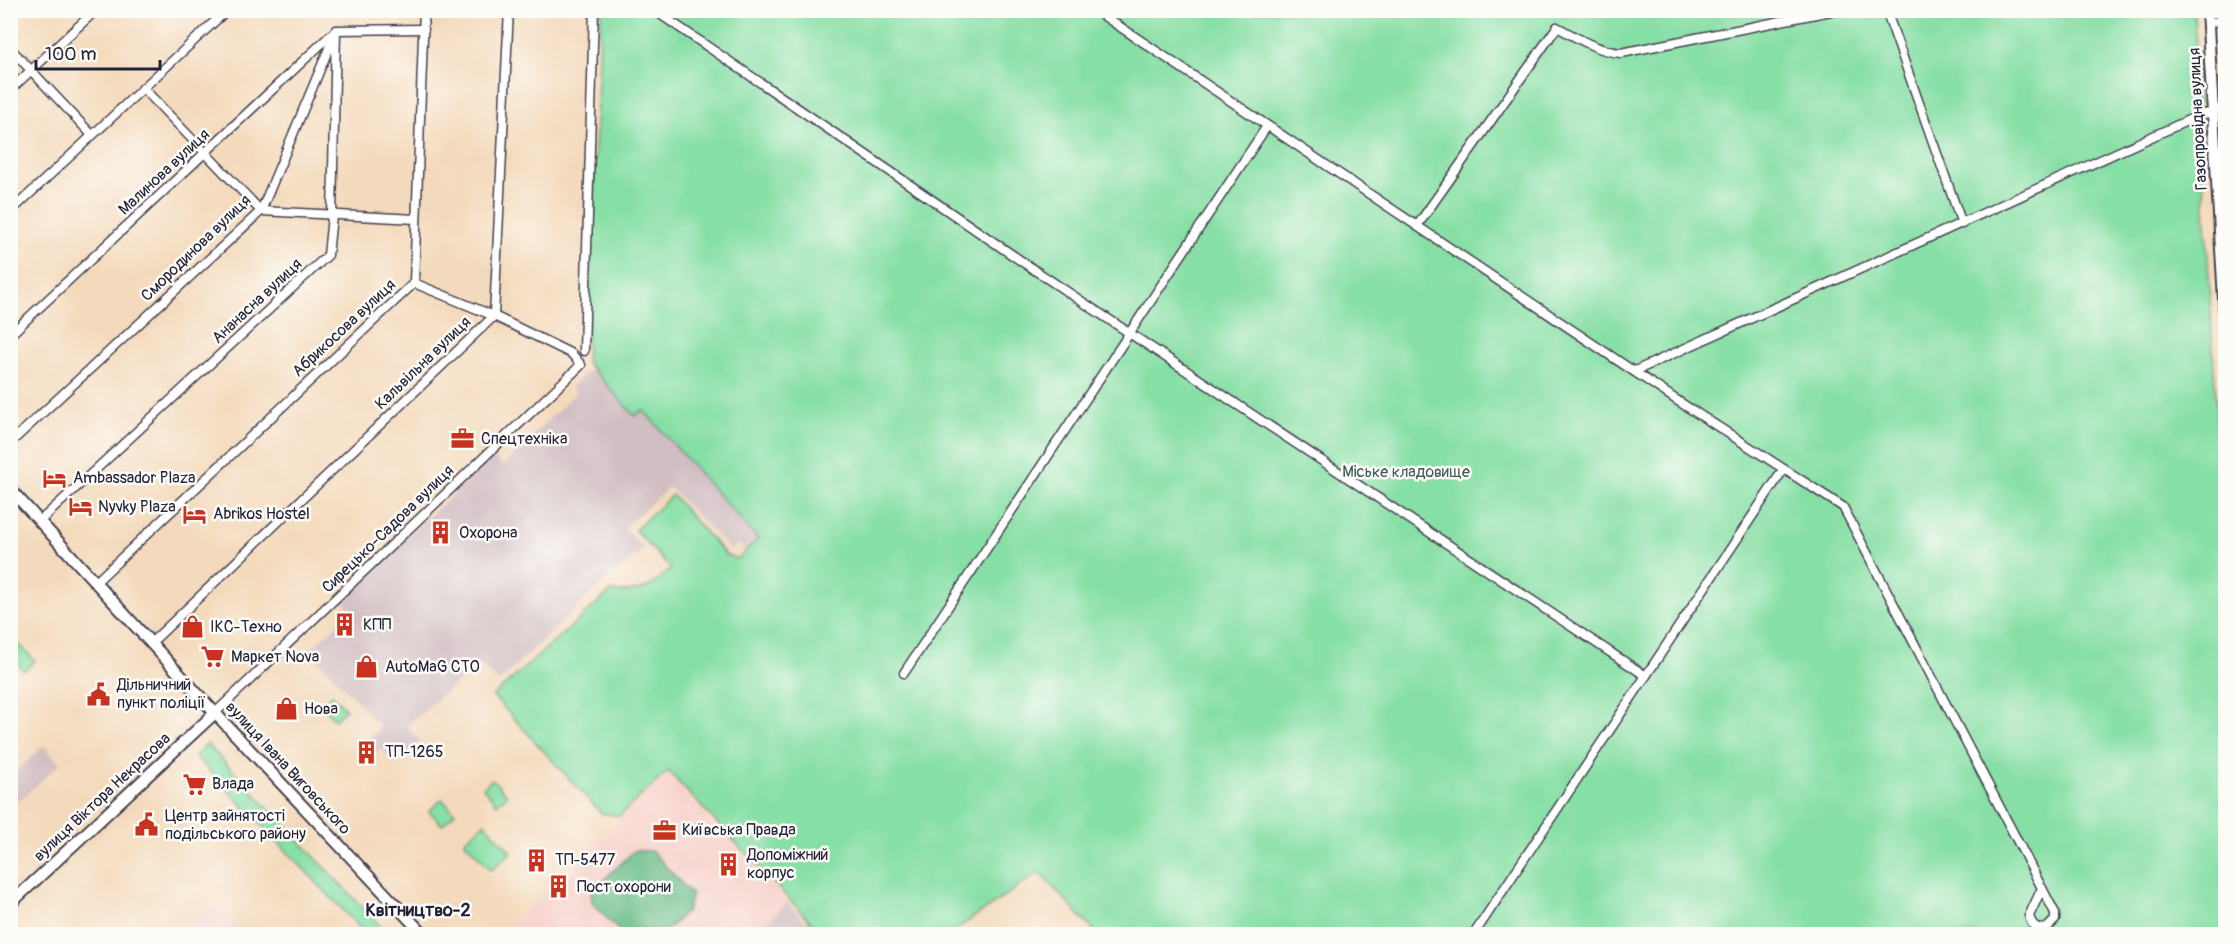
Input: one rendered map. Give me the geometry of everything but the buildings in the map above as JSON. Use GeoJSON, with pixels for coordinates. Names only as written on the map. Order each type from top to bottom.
{"type":"FeatureCollection","features":[{"type":"Feature","properties":{"kind":"main road","name":"Газопровідна вулиця"},"geometry":{"type":"LineString","coordinates":[[2207,16],[2223,243],[2226,334]]}},
{"type":"Feature","properties":{"kind":"main road","name":"вулиця Івана Виговського"},"geometry":{"type":"LineString","coordinates":[[10,489],[97,581],[215,713],[423,934]]}},
{"type":"Feature","properties":{"kind":"main road","name":"вулиця Віктора Некрасова"},"geometry":{"type":"LineString","coordinates":[[10,904],[215,713]]}},
{"type":"Feature","properties":{"kind":"street"},"geometry":{"type":"LineString","coordinates":[[10,90],[96,10]]}},
{"type":"Feature","properties":{"kind":"street"},"geometry":{"type":"LineString","coordinates":[[10,212],[228,10]]}},
{"type":"Feature","properties":{"kind":"street","name":"Абрикосова вулиця"},"geometry":{"type":"LineString","coordinates":[[97,581],[414,284],[424,10]]}},
{"type":"Feature","properties":{"kind":"street","name":"Кальвільна вулиця"},"geometry":{"type":"LineString","coordinates":[[152,642],[494,316],[508,10]]}},
{"type":"Feature","properties":{"kind":"street"},"geometry":{"type":"LineString","coordinates":[[584,351],[594,10]]}},
{"type":"Feature","properties":{"kind":"street"},"geometry":{"type":"LineString","coordinates":[[654,10],[1131,334],[1646,676]]}},
{"type":"Feature","properties":{"kind":"street"},"geometry":{"type":"LineString","coordinates":[[1095,10],[1783,470],[1843,507],[2042,888],[2055,913],[2055,920],[2046,929],[2038,929],[2031,924],[2029,916],[2042,888]]}},
{"type":"Feature","properties":{"kind":"street"},"geometry":{"type":"LineString","coordinates":[[1417,226],[1557,27],[1593,47],[1606,52],[1621,53],[1836,10]]}},
{"type":"Feature","properties":{"kind":"street"},"geometry":{"type":"LineString","coordinates":[[1886,10],[1962,224]]}},
{"type":"Feature","properties":{"kind":"street"},"geometry":{"type":"LineString","coordinates":[[2207,16],[2226,21]]}},
{"type":"Feature","properties":{"kind":"street"},"geometry":{"type":"LineString","coordinates":[[336,30],[424,30]]}},
{"type":"Feature","properties":{"kind":"street","name":"Малинова вулиця"},"geometry":{"type":"LineString","coordinates":[[10,335],[336,30]]}},
{"type":"Feature","properties":{"kind":"street","name":"Смородинова вулиця"},"geometry":{"type":"LineString","coordinates":[[10,442],[261,212],[336,30]]}},
{"type":"Feature","properties":{"kind":"street","name":"Ананасна вулиця"},"geometry":{"type":"LineString","coordinates":[[40,521],[328,255],[332,216],[336,30]]}},
{"type":"Feature","properties":{"kind":"street"},"geometry":{"type":"LineString","coordinates":[[10,48],[92,135]]}},
{"type":"Feature","properties":{"kind":"street"},"geometry":{"type":"LineString","coordinates":[[143,88],[261,212],[416,219]]}},
{"type":"Feature","properties":{"kind":"street"},"geometry":{"type":"LineString","coordinates":[[1635,371],[2202,114],[2226,108]]}},
{"type":"Feature","properties":{"kind":"street"},"geometry":{"type":"LineString","coordinates":[[904,673],[1267,126]]}},
{"type":"Feature","properties":{"kind":"street"},"geometry":{"type":"LineString","coordinates":[[414,284],[494,316]]}},
{"type":"Feature","properties":{"kind":"street","name":"Сирецько-Садова вулиця"},"geometry":{"type":"LineString","coordinates":[[215,713],[581,364],[572,354],[494,316]]}},
{"type":"Feature","properties":{"kind":"street"},"geometry":{"type":"LineString","coordinates":[[1474,934],[1783,470]]}},
{"type":"Feature","properties":{"kind":"shaded area"},"geometry":{"type":"Polygon","coordinates":[[[591,369],[635,416],[643,409],[758,539],[745,551],[738,543],[731,550],[669,487],[624,528],[644,549],[602,583],[499,682],[479,663],[407,726],[420,741],[396,763],[383,750],[371,753],[363,744],[381,727],[309,650],[351,611],[341,600],[493,456],[503,466],[576,392],[571,387],[591,369]]]}},
{"type":"Feature","properties":{"kind":"shaded area"},"geometry":{"type":"Polygon","coordinates":[[[44,746],[60,764],[11,808],[11,776],[44,746]]]}},
{"type":"Feature","properties":{"kind":"shaded area","name":"Київська Правда"},"geometry":{"type":"Polygon","coordinates":[[[667,774],[817,934],[501,934],[551,888],[667,774]]]}},
{"type":"Feature","properties":{"kind":"shaded area"},"geometry":{"type":"Polygon","coordinates":[[[787,903],[817,934],[754,934],[787,903]]]}},
{"type":"Feature","properties":{"kind":"shaded area"},"geometry":{"type":"Polygon","coordinates":[[[212,904],[245,934],[179,934],[212,904]]]}},
{"type":"Feature","properties":{"kind":"green space","name":"Міське кладовище"},"geometry":{"type":"Polygon","coordinates":[[[601,11],[2194,11],[2226,583],[2225,934],[1097,934],[1039,872],[950,934],[822,934],[668,771],[619,816],[601,813],[493,696],[610,592],[644,589],[671,569],[635,530],[672,495],[726,555],[738,559],[758,539],[643,410],[635,416],[586,362],[601,11]]]}},
{"type":"Feature","properties":{"kind":"green space"},"geometry":{"type":"Polygon","coordinates":[[[17,642],[35,661],[24,671],[11,657],[11,648],[17,642]]]}},
{"type":"Feature","properties":{"kind":"green space"},"geometry":{"type":"Polygon","coordinates":[[[332,695],[346,709],[335,720],[322,705],[332,695]]]}},
{"type":"Feature","properties":{"kind":"green space"},"geometry":{"type":"Polygon","coordinates":[[[207,744],[388,934],[366,934],[195,756],[207,744]]]}},
{"type":"Feature","properties":{"kind":"green space"},"geometry":{"type":"Polygon","coordinates":[[[492,779],[507,795],[497,804],[483,788],[492,779]]]}},
{"type":"Feature","properties":{"kind":"green space"},"geometry":{"type":"Polygon","coordinates":[[[442,799],[455,813],[442,825],[429,811],[442,799]]]}},
{"type":"Feature","properties":{"kind":"green space"},"geometry":{"type":"Polygon","coordinates":[[[484,823],[511,852],[491,870],[464,841],[484,823]]]}},
{"type":"Feature","properties":{"kind":"green space"},"geometry":{"type":"Polygon","coordinates":[[[635,850],[652,851],[692,895],[687,911],[662,934],[622,934],[592,903],[591,892],[635,850]]]}},
{"type":"Feature","properties":{"kind":"place","name":"Спецтехніка"},"geometry":{"type":"Point","coordinates":[463,439]}},
{"type":"Feature","properties":{"kind":"place","name":"Ambassador Plaza"},"geometry":{"type":"Point","coordinates":[55,478]}},
{"type":"Feature","properties":{"kind":"place","name":"Nyvky Plaza"},"geometry":{"type":"Point","coordinates":[80,507]}},
{"type":"Feature","properties":{"kind":"place","name":"Abrikos Hostel"},"geometry":{"type":"Point","coordinates":[195,514]}},
{"type":"Feature","properties":{"kind":"place","name":"Охорона"},"geometry":{"type":"Point","coordinates":[441,533]}},
{"type":"Feature","properties":{"kind":"place","name":"КПП"},"geometry":{"type":"Point","coordinates":[345,625]}},
{"type":"Feature","properties":{"kind":"place","name":"ІКС-Техно"},"geometry":{"type":"Point","coordinates":[192,627]}},
{"type":"Feature","properties":{"kind":"place","name":"Маркет Nova"},"geometry":{"type":"Point","coordinates":[213,657]}},
{"type":"Feature","properties":{"kind":"place","name":"AutoMaG СТО"},"geometry":{"type":"Point","coordinates":[367,667]}},
{"type":"Feature","properties":{"kind":"place","name":"Дільничний пункт поліції"},"geometry":{"type":"Point","coordinates":[99,694]}},
{"type":"Feature","properties":{"kind":"place","name":"Нова"},"geometry":{"type":"Point","coordinates":[286,709]}},
{"type":"Feature","properties":{"kind":"place","name":"ТП-1265"},"geometry":{"type":"Point","coordinates":[367,752]}},
{"type":"Feature","properties":{"kind":"place","name":"Влада"},"geometry":{"type":"Point","coordinates":[194,784]}},
{"type":"Feature","properties":{"kind":"place","name":"Центр зайнятості подільського району"},"geometry":{"type":"Point","coordinates":[147,825]}},
{"type":"Feature","properties":{"kind":"place","name":"Київська Правда"},"geometry":{"type":"Point","coordinates":[664,830]}},
{"type":"Feature","properties":{"kind":"place","name":"ТП-5477"},"geometry":{"type":"Point","coordinates":[537,860]}},
{"type":"Feature","properties":{"kind":"place","name":"Допоміжний корпус"},"geometry":{"type":"Point","coordinates":[729,864]}},
{"type":"Feature","properties":{"kind":"place","name":"Пост охорони"},"geometry":{"type":"Point","coordinates":[559,887]}},
{"type":"Feature","properties":{"kind":"district","name":"Квітництво-2"},"geometry":{"type":"Point","coordinates":[418,910]}}]}
